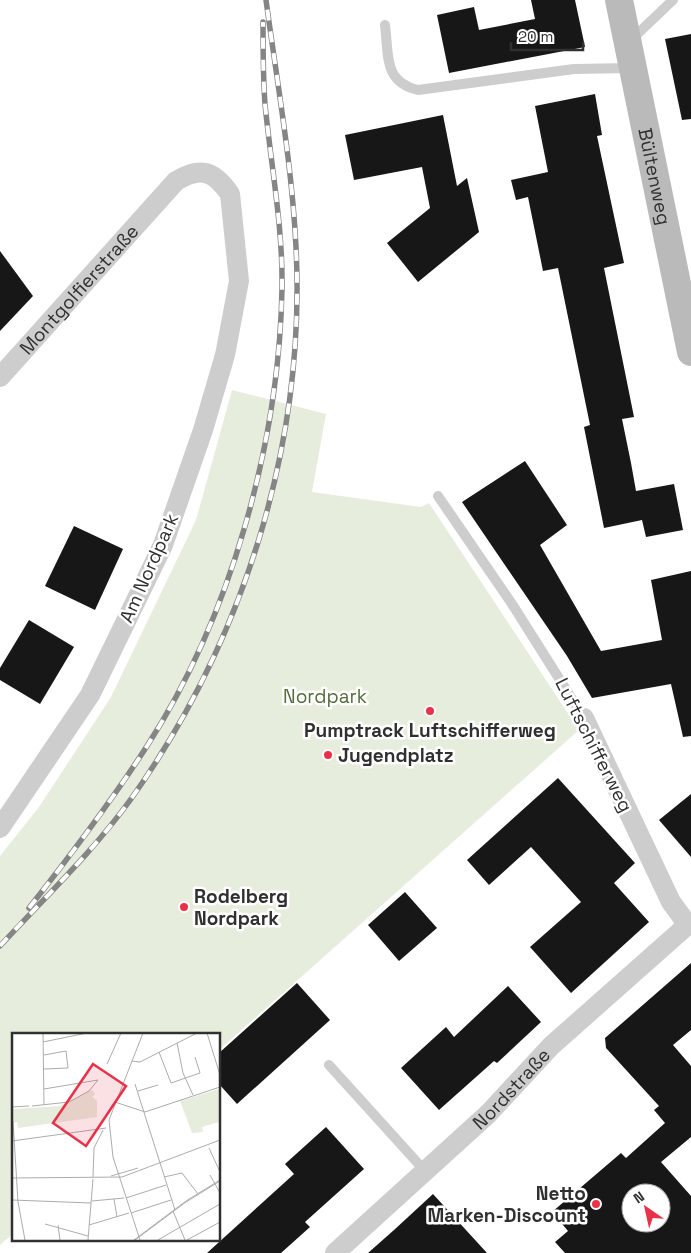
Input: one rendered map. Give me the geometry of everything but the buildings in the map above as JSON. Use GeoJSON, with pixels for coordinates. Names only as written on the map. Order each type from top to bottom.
{"type":"FeatureCollection","features":[{"type":"Feature","properties":{"kind":"main road","name":"Bültenweg"},"geometry":{"type":"LineString","coordinates":[[620,0],[690,340]]}},
{"type":"Feature","properties":{"kind":"street","name":"Montgolfierstraße"},"geometry":{"type":"LineString","coordinates":[[0,377],[156,202],[176,181],[188,174],[201,171],[213,175],[223,183],[230,194],[239,281]]}},
{"type":"Feature","properties":{"kind":"street","name":"Am Nordpark"},"geometry":{"type":"LineString","coordinates":[[0,828],[90,695],[163,545],[203,430],[225,355],[239,281]]}},
{"type":"Feature","properties":{"kind":"street","name":"Luftschifferweg"},"geometry":{"type":"LineString","coordinates":[[584,718],[671,902],[690,924]]}},
{"type":"Feature","properties":{"kind":"street","name":"Nordstraße"},"geometry":{"type":"LineString","coordinates":[[334,1253],[488,1114],[551,1046],[690,924]]}},
{"type":"Feature","properties":{"kind":"lane"},"geometry":{"type":"LineString","coordinates":[[385,25],[393,77],[404,86],[418,90],[574,69],[631,55],[673,0]]}},
{"type":"Feature","properties":{"kind":"lane","name":"Luftschifferweg"},"geometry":{"type":"LineString","coordinates":[[438,496],[512,604],[584,718]]}},
{"type":"Feature","properties":{"kind":"lane"},"geometry":{"type":"LineString","coordinates":[[329,1065],[426,1171]]}},
{"type":"Feature","properties":{"kind":"green space","name":"Nordpark"},"geometry":{"type":"Polygon","coordinates":[[[232,390],[326,414],[312,492],[421,507],[429,503],[579,730],[220,1049],[220,1033],[12,1033],[12,1235],[0,1245],[0,856],[39,807],[111,697],[196,520],[232,390]]]}},
{"type":"Feature","properties":{"kind":"railway"},"geometry":{"type":"LineString","coordinates":[[0,946],[84,857],[116,819],[171,738],[206,673],[236,606],[260,537],[278,466],[290,394],[296,320],[294,216],[284,124],[266,0]]}},
{"type":"Feature","properties":{"kind":"railway"},"geometry":{"type":"LineString","coordinates":[[29,908],[119,788],[147,746],[177,695],[203,641],[226,585],[245,526],[260,467],[271,407],[279,348],[282,289],[279,219],[265,104],[263,22]]}},
{"type":"Feature","properties":{"kind":"place","name":"Pumptrack Luftschifferweg"},"geometry":{"type":"Point","coordinates":[430,711]}},
{"type":"Feature","properties":{"kind":"place","name":"Jugendplatz"},"geometry":{"type":"Point","coordinates":[328,755]}},
{"type":"Feature","properties":{"kind":"place","name":"Rodelberg Nordpark"},"geometry":{"type":"Point","coordinates":[184,907]}},
{"type":"Feature","properties":{"kind":"place","name":"Netto Marken-Discount"},"geometry":{"type":"Point","coordinates":[596,1204]}}]}
